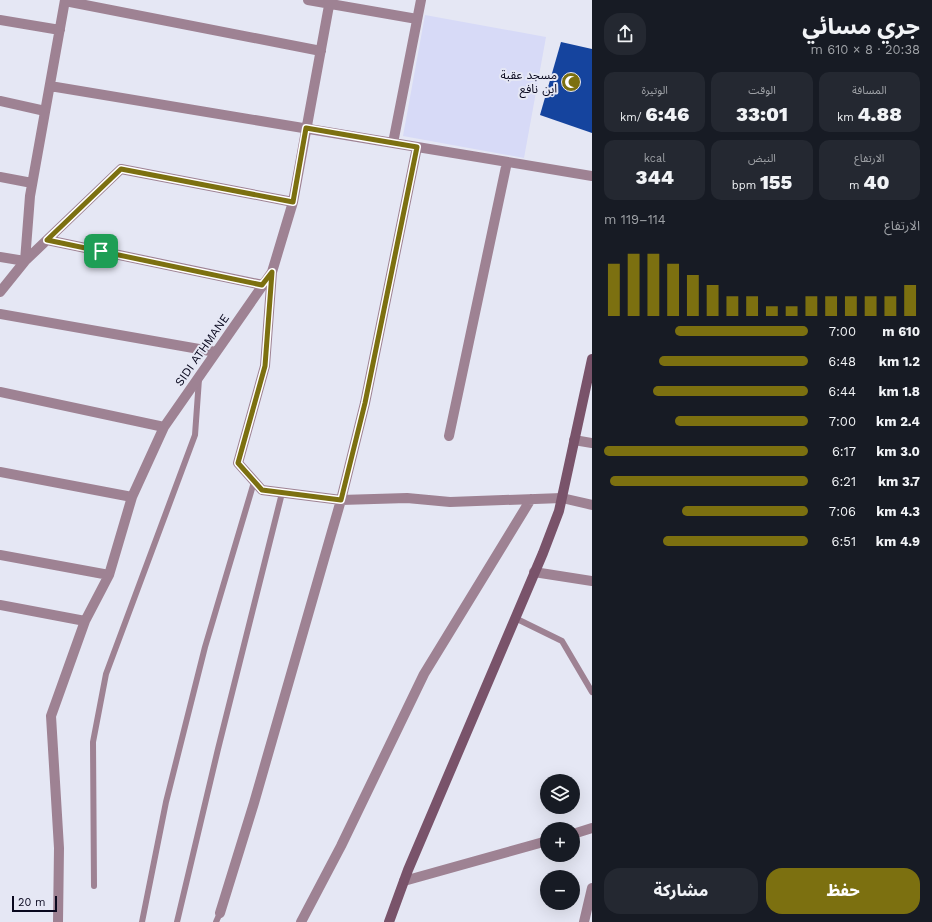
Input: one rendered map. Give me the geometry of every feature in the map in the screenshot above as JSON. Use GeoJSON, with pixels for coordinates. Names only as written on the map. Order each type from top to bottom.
{"type":"FeatureCollection","features":[{"type":"Feature","properties":{"kind":"street"},"geometry":{"type":"LineString","coordinates":[[308,0],[330,2],[417,19]]}},
{"type":"Feature","properties":{"kind":"street"},"geometry":{"type":"LineString","coordinates":[[393,143],[421,0]]}},
{"type":"Feature","properties":{"kind":"street"},"geometry":{"type":"LineString","coordinates":[[25,262],[32,183],[65,1],[321,51]]}},
{"type":"Feature","properties":{"kind":"street","name":"SIDI ATHMANE"},"geometry":{"type":"LineString","coordinates":[[58,922],[59,848],[50,716],[86,621],[109,575],[132,497],[164,427],[272,272],[293,202],[330,2]]}},
{"type":"Feature","properties":{"kind":"street"},"geometry":{"type":"LineString","coordinates":[[0,20],[60,30]]}},
{"type":"Feature","properties":{"kind":"street"},"geometry":{"type":"LineString","coordinates":[[50,86],[592,176]]}},
{"type":"Feature","properties":{"kind":"street"},"geometry":{"type":"LineString","coordinates":[[0,101],[45,111]]}},
{"type":"Feature","properties":{"kind":"street"},"geometry":{"type":"LineString","coordinates":[[218,917],[254,803],[341,500],[365,403],[417,147]]}},
{"type":"Feature","properties":{"kind":"street"},"geometry":{"type":"LineString","coordinates":[[449,436],[507,162]]}},
{"type":"Feature","properties":{"kind":"street"},"geometry":{"type":"LineString","coordinates":[[0,292],[25,262],[121,169],[293,202]]}},
{"type":"Feature","properties":{"kind":"street"},"geometry":{"type":"LineString","coordinates":[[0,177],[32,183]]}},
{"type":"Feature","properties":{"kind":"street"},"geometry":{"type":"LineString","coordinates":[[47,240],[262,285]]}},
{"type":"Feature","properties":{"kind":"street"},"geometry":{"type":"LineString","coordinates":[[0,257],[25,262]]}},
{"type":"Feature","properties":{"kind":"street"},"geometry":{"type":"LineString","coordinates":[[272,272],[265,366],[238,463],[262,490],[341,500],[407,498],[450,502],[562,498],[592,505]]}},
{"type":"Feature","properties":{"kind":"street"},"geometry":{"type":"LineString","coordinates":[[0,314],[216,352]]}},
{"type":"Feature","properties":{"kind":"street"},"geometry":{"type":"LineString","coordinates":[[389,922],[404,880],[559,511],[574,440],[590,382],[592,359]]}},
{"type":"Feature","properties":{"kind":"street"},"geometry":{"type":"LineString","coordinates":[[0,392],[164,427]]}},
{"type":"Feature","properties":{"kind":"street"},"geometry":{"type":"LineString","coordinates":[[574,440],[592,443]]}},
{"type":"Feature","properties":{"kind":"street"},"geometry":{"type":"LineString","coordinates":[[0,472],[132,497]]}},
{"type":"Feature","properties":{"kind":"street"},"geometry":{"type":"LineString","coordinates":[[301,922],[341,846],[424,674],[531,499]]}},
{"type":"Feature","properties":{"kind":"street"},"geometry":{"type":"LineString","coordinates":[[0,555],[109,575]]}},
{"type":"Feature","properties":{"kind":"street"},"geometry":{"type":"LineString","coordinates":[[534,572],[592,581]]}},
{"type":"Feature","properties":{"kind":"street"},"geometry":{"type":"LineString","coordinates":[[0,605],[86,621]]}},
{"type":"Feature","properties":{"kind":"street"},"geometry":{"type":"LineString","coordinates":[[580,832],[592,828]]}},
{"type":"Feature","properties":{"kind":"street"},"geometry":{"type":"LineString","coordinates":[[404,880],[540,843]]}},
{"type":"Feature","properties":{"kind":"street"},"geometry":{"type":"LineString","coordinates":[[584,922],[592,888]]}},
{"type":"Feature","properties":{"kind":"lane"},"geometry":{"type":"LineString","coordinates":[[94,886],[93,742],[106,674],[195,435],[199,376]]}},
{"type":"Feature","properties":{"kind":"lane"},"geometry":{"type":"LineString","coordinates":[[142,922],[166,802],[203,654],[254,482]]}},
{"type":"Feature","properties":{"kind":"lane"},"geometry":{"type":"LineString","coordinates":[[177,922],[218,748],[282,493]]}},
{"type":"Feature","properties":{"kind":"lane"},"geometry":{"type":"LineString","coordinates":[[515,618],[562,641],[592,692]]}},
{"type":"Feature","properties":{"kind":"shaded area"},"geometry":{"type":"Polygon","coordinates":[[[425,15],[546,37],[524,158],[403,136],[425,15]]]}},
{"type":"Feature","properties":{"kind":"building","name":"مسجد عقبة ابن نافع"},"geometry":{"type":"Polygon","coordinates":[[[561,42],[592,49],[592,133],[540,115],[561,42]]]}},
{"type":"Feature","properties":{"kind":"place","name":"مسجد عقبة ابن نافع"},"geometry":{"type":"Point","coordinates":[571,82]}},
{"type":"Feature","properties":{"kind":"route"},"geometry":{"type":"LineString","coordinates":[[306,128],[417,147],[365,403],[341,500],[262,490],[238,463],[265,366],[272,272],[262,285],[101,251],[47,240],[121,169],[293,202],[306,128]]}}]}
